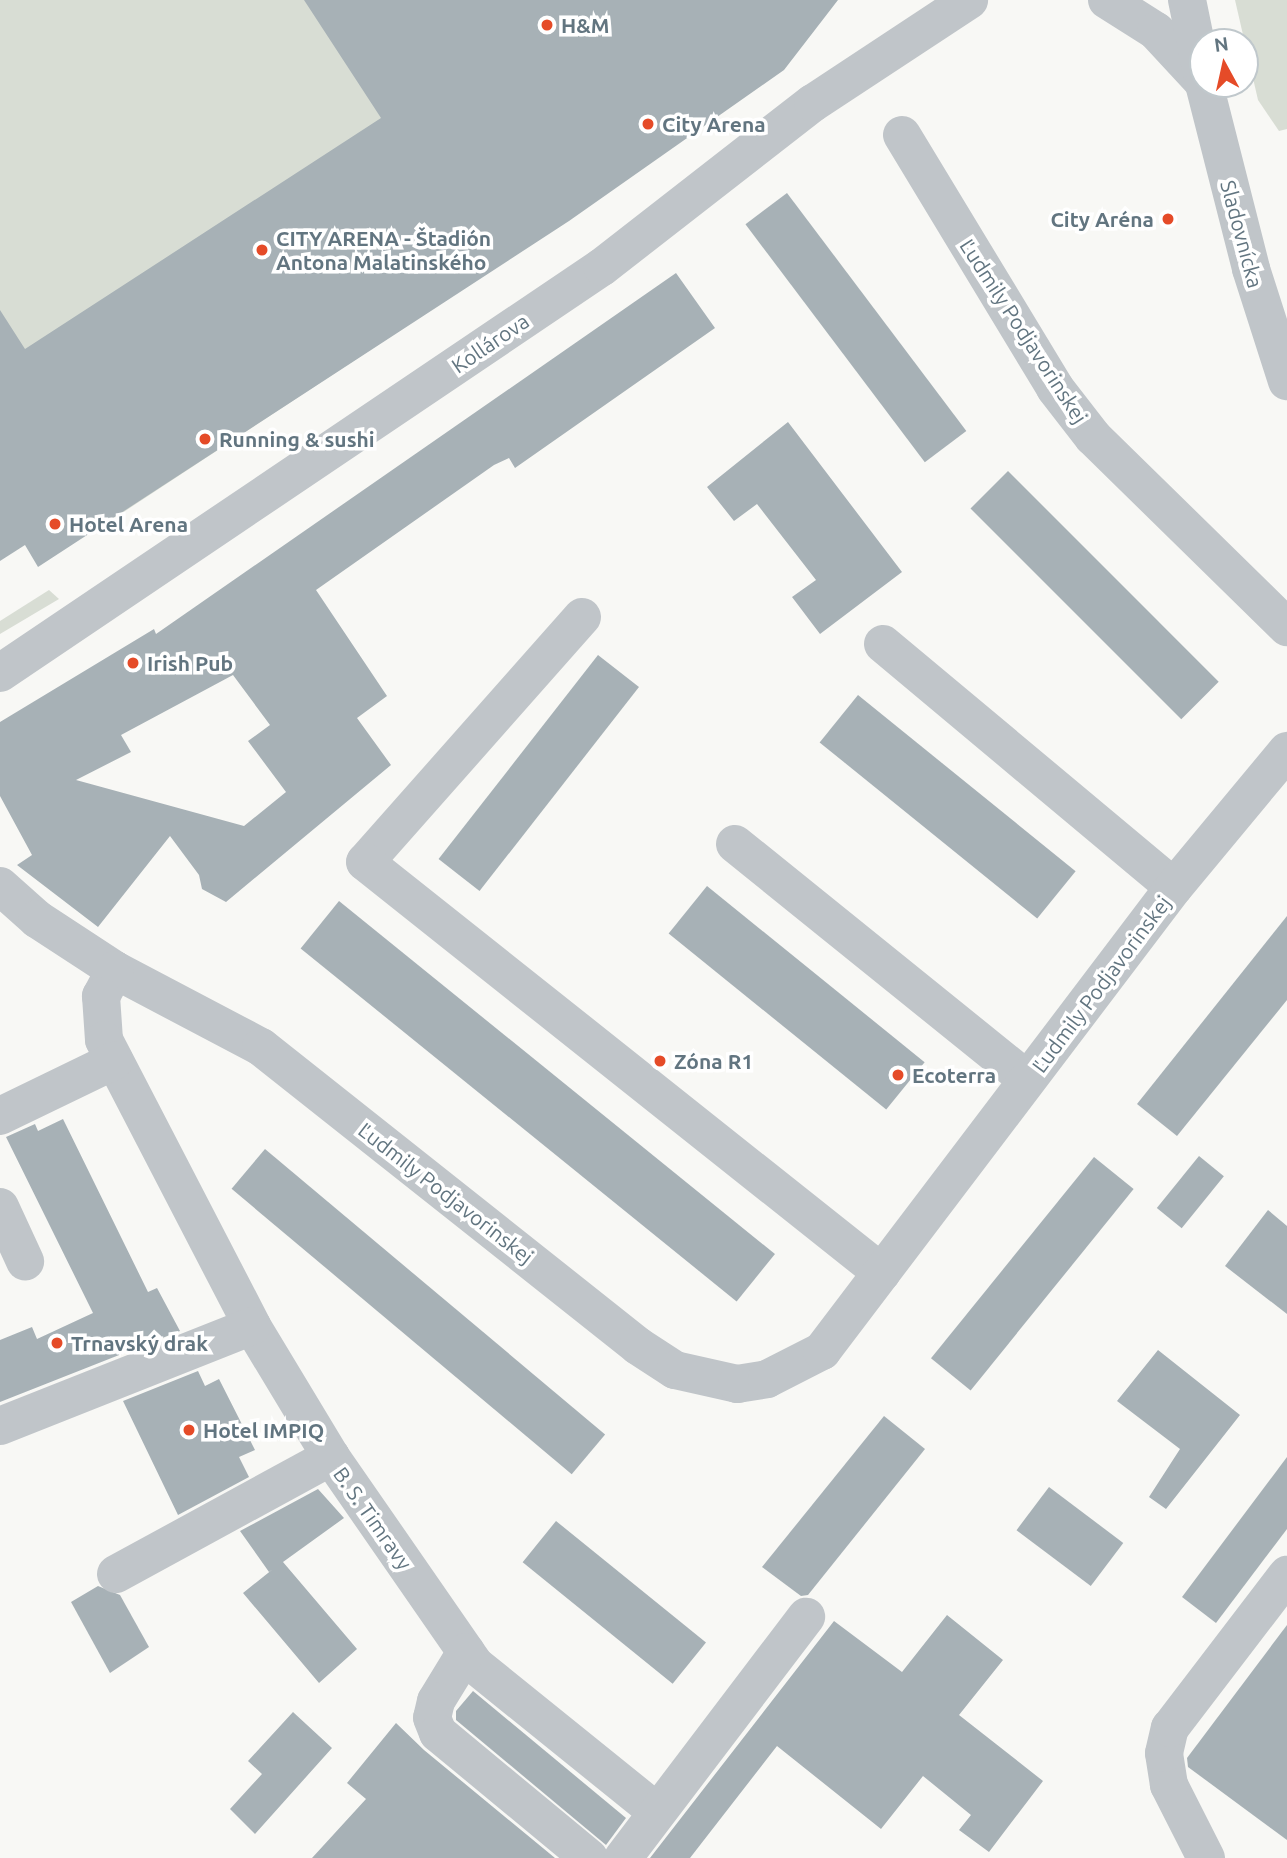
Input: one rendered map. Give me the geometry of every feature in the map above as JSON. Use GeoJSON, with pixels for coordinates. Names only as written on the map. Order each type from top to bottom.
{"type":"FeatureCollection","features":[{"type":"Feature","properties":{"kind":"street","name":"Kollárova"},"geometry":{"type":"LineString","coordinates":[[0,673],[601,267],[813,103],[969,0]]}},
{"type":"Feature","properties":{"kind":"street"},"geometry":{"type":"LineString","coordinates":[[1107,0],[1156,30],[1189,66]]}},
{"type":"Feature","properties":{"kind":"street","name":"Sladovnícka"},"geometry":{"type":"LineString","coordinates":[[1194,10],[1196,28]]}},
{"type":"Feature","properties":{"kind":"street","name":"Sladovnícka"},"geometry":{"type":"LineString","coordinates":[[1207,98],[1251,269],[1287,382]]}},
{"type":"Feature","properties":{"kind":"street","name":"Ľudmily Podjavorinskej"},"geometry":{"type":"LineString","coordinates":[[902,135],[1055,388],[1093,437],[1287,627]]}},
{"type":"Feature","properties":{"kind":"street"},"geometry":{"type":"LineString","coordinates":[[582,617],[365,862],[882,1273]]}},
{"type":"Feature","properties":{"kind":"street","name":"Ľudmily Podjavorinskej"},"geometry":{"type":"LineString","coordinates":[[883,644],[1174,887]]}},
{"type":"Feature","properties":{"kind":"street","name":"Ľudmily Podjavorinskej"},"geometry":{"type":"LineString","coordinates":[[0,886],[37,919],[115,970],[261,1046],[675,1370],[737,1384],[797,1367],[822,1351],[1174,887],[1287,751]]}},
{"type":"Feature","properties":{"kind":"street","name":"Ľudmily Podjavorinskej"},"geometry":{"type":"LineString","coordinates":[[735,844],[1027,1080]]}},
{"type":"Feature","properties":{"kind":"street","name":"B. S. Timravy"},"geometry":{"type":"LineString","coordinates":[[115,970],[101,996],[104,1040],[252,1326],[331,1457],[466,1652],[498,1688],[657,1812]]}},
{"type":"Feature","properties":{"kind":"street"},"geometry":{"type":"LineString","coordinates":[[0,1116],[114,1061]]}},
{"type":"Feature","properties":{"kind":"street"},"geometry":{"type":"LineString","coordinates":[[0,1207],[25,1261]]}},
{"type":"Feature","properties":{"kind":"street"},"geometry":{"type":"LineString","coordinates":[[0,1426],[252,1326]]}},
{"type":"Feature","properties":{"kind":"street"},"geometry":{"type":"LineString","coordinates":[[116,1574],[331,1457]]}},
{"type":"Feature","properties":{"kind":"street"},"geometry":{"type":"LineString","coordinates":[[1206,1858],[1169,1785],[1164,1753],[1170,1728],[1287,1574]]}},
{"type":"Feature","properties":{"kind":"street"},"geometry":{"type":"LineString","coordinates":[[623,1858],[806,1617]]}},
{"type":"Feature","properties":{"kind":"street"},"geometry":{"type":"LineString","coordinates":[[466,1652],[436,1701],[432,1718],[438,1733],[589,1858]]}},
{"type":"Feature","properties":{"kind":"shaded area","name":"CITY ARENA - Štadión Antona Malatinského"},"geometry":{"type":"Polygon","coordinates":[[[0,0],[509,0],[478,279],[116,517],[35,393],[0,415],[0,0]]]}},
{"type":"Feature","properties":{"kind":"shaded area"},"geometry":{"type":"Polygon","coordinates":[[[1235,0],[1287,0],[1287,129],[1279,131],[1258,100],[1259,28],[1241,28],[1235,0]]]}},
{"type":"Feature","properties":{"kind":"shaded area"},"geometry":{"type":"Polygon","coordinates":[[[49,590],[59,599],[0,634],[0,621],[49,590]]]}},
{"type":"Feature","properties":{"kind":"building","name":"CITY ARENA - Štadión Antona Malatinského"},"geometry":{"type":"Polygon","coordinates":[[[304,0],[838,0],[784,70],[569,221],[38,567],[25,545],[0,561],[0,310],[25,349],[381,118],[304,0]]]}},
{"type":"Feature","properties":{"kind":"building"},"geometry":{"type":"Polygon","coordinates":[[[787,193],[966,431],[925,462],[745,224],[787,193]]]}},
{"type":"Feature","properties":{"kind":"building"},"geometry":{"type":"Polygon","coordinates":[[[676,273],[715,328],[515,468],[509,458],[494,465],[316,590],[387,696],[357,718],[391,765],[226,902],[202,889],[199,875],[170,836],[98,927],[17,865],[32,855],[0,796],[0,722],[154,629],[156,634],[676,273]],[[233,675],[121,735],[131,752],[76,780],[244,826],[286,792],[248,741],[270,725],[233,675]]]}},
{"type":"Feature","properties":{"kind":"building"},"geometry":{"type":"Polygon","coordinates":[[[788,422],[902,572],[820,634],[792,597],[816,580],[757,504],[734,521],[707,487],[788,422]]]}},
{"type":"Feature","properties":{"kind":"building"},"geometry":{"type":"Polygon","coordinates":[[[1008,471],[1219,682],[1181,719],[971,508],[1008,471]]]}},
{"type":"Feature","properties":{"kind":"building"},"geometry":{"type":"Polygon","coordinates":[[[598,655],[639,687],[480,891],[439,859],[598,655]]]}},
{"type":"Feature","properties":{"kind":"building"},"geometry":{"type":"Polygon","coordinates":[[[858,695],[1076,871],[1037,919],[820,742],[858,695]]]}},
{"type":"Feature","properties":{"kind":"building"},"geometry":{"type":"Polygon","coordinates":[[[707,886],[925,1062],[886,1110],[669,933],[707,886]]]}},
{"type":"Feature","properties":{"kind":"building"},"geometry":{"type":"Polygon","coordinates":[[[339,901],[775,1254],[737,1301],[301,948],[339,901]]]}},
{"type":"Feature","properties":{"kind":"building"},"geometry":{"type":"Polygon","coordinates":[[[1287,916],[1287,1000],[1177,1136],[1137,1104],[1287,916]]]}},
{"type":"Feature","properties":{"kind":"building"},"geometry":{"type":"Polygon","coordinates":[[[63,1119],[148,1292],[157,1288],[180,1331],[0,1402],[0,1340],[32,1327],[37,1339],[93,1313],[6,1137],[35,1124],[38,1131],[63,1119]]]}},
{"type":"Feature","properties":{"kind":"building"},"geometry":{"type":"Polygon","coordinates":[[[265,1149],[605,1434],[572,1474],[232,1189],[265,1149]]]}},
{"type":"Feature","properties":{"kind":"building"},"geometry":{"type":"Polygon","coordinates":[[[1199,1156],[1224,1176],[1182,1228],[1157,1208],[1199,1156]]]}},
{"type":"Feature","properties":{"kind":"building"},"geometry":{"type":"Polygon","coordinates":[[[1094,1157],[1134,1189],[971,1390],[931,1358],[1094,1157]]]}},
{"type":"Feature","properties":{"kind":"building"},"geometry":{"type":"Polygon","coordinates":[[[1268,1210],[1287,1226],[1287,1314],[1225,1266],[1268,1210]]]}},
{"type":"Feature","properties":{"kind":"building"},"geometry":{"type":"Polygon","coordinates":[[[1158,1350],[1240,1415],[1166,1509],[1149,1497],[1180,1449],[1117,1401],[1158,1350]]]}},
{"type":"Feature","properties":{"kind":"building"},"geometry":{"type":"Polygon","coordinates":[[[198,1371],[205,1386],[219,1379],[255,1450],[239,1457],[249,1477],[178,1515],[123,1401],[198,1371]]]}},
{"type":"Feature","properties":{"kind":"building"},"geometry":{"type":"Polygon","coordinates":[[[884,1416],[925,1449],[808,1595],[801,1596],[762,1567],[884,1416]]]}},
{"type":"Feature","properties":{"kind":"building"},"geometry":{"type":"Polygon","coordinates":[[[1287,1457],[1287,1529],[1216,1623],[1182,1597],[1287,1457]]]}},
{"type":"Feature","properties":{"kind":"building"},"geometry":{"type":"Polygon","coordinates":[[[1049,1487],[1123,1543],[1091,1586],[1017,1530],[1049,1487]]]}},
{"type":"Feature","properties":{"kind":"building"},"geometry":{"type":"Polygon","coordinates":[[[318,1489],[344,1518],[283,1562],[357,1649],[319,1683],[243,1593],[273,1569],[269,1572],[240,1531],[318,1489]]]}},
{"type":"Feature","properties":{"kind":"building"},"geometry":{"type":"Polygon","coordinates":[[[556,1521],[706,1642],[673,1684],[523,1562],[556,1521]]]}},
{"type":"Feature","properties":{"kind":"building"},"geometry":{"type":"Polygon","coordinates":[[[98,1586],[120,1595],[149,1647],[110,1673],[71,1602],[98,1586]]]}},
{"type":"Feature","properties":{"kind":"building"},"geometry":{"type":"Polygon","coordinates":[[[947,1615],[1003,1660],[959,1715],[1043,1781],[989,1852],[959,1830],[971,1815],[923,1776],[881,1829],[777,1746],[690,1858],[650,1858],[834,1621],[902,1672],[947,1615]]]}},
{"type":"Feature","properties":{"kind":"building"},"geometry":{"type":"Polygon","coordinates":[[[1287,1625],[1287,1840],[1188,1767],[1187,1758],[1287,1625]]]}},
{"type":"Feature","properties":{"kind":"building"},"geometry":{"type":"Polygon","coordinates":[[[473,1691],[626,1818],[606,1845],[456,1720],[456,1711],[473,1691]]]}},
{"type":"Feature","properties":{"kind":"building"},"geometry":{"type":"Polygon","coordinates":[[[293,1712],[332,1748],[255,1834],[230,1809],[262,1774],[248,1761],[293,1712]]]}},
{"type":"Feature","properties":{"kind":"building"},"geometry":{"type":"Polygon","coordinates":[[[396,1723],[424,1750],[555,1858],[312,1858],[366,1799],[347,1783],[396,1723]]]}},
{"type":"Feature","properties":{"kind":"place","name":"H&M"},"geometry":{"type":"Point","coordinates":[547,25]}},
{"type":"Feature","properties":{"kind":"place","name":"City Arena"},"geometry":{"type":"Point","coordinates":[648,124]}},
{"type":"Feature","properties":{"kind":"place","name":"City Aréna"},"geometry":{"type":"Point","coordinates":[1168,219]}},
{"type":"Feature","properties":{"kind":"place","name":"CITY ARENA - Štadión Antona Malatinského"},"geometry":{"type":"Point","coordinates":[262,250]}},
{"type":"Feature","properties":{"kind":"place","name":"Running & sushi"},"geometry":{"type":"Point","coordinates":[205,439]}},
{"type":"Feature","properties":{"kind":"place","name":"Hotel Arena"},"geometry":{"type":"Point","coordinates":[55,524]}},
{"type":"Feature","properties":{"kind":"place","name":"Irish Pub"},"geometry":{"type":"Point","coordinates":[133,663]}},
{"type":"Feature","properties":{"kind":"place","name":"Zóna R1"},"geometry":{"type":"Point","coordinates":[660,1061]}},
{"type":"Feature","properties":{"kind":"place","name":"Ecoterra"},"geometry":{"type":"Point","coordinates":[898,1075]}},
{"type":"Feature","properties":{"kind":"place","name":"Trnavský drak"},"geometry":{"type":"Point","coordinates":[57,1343]}},
{"type":"Feature","properties":{"kind":"place","name":"Hotel IMPIQ"},"geometry":{"type":"Point","coordinates":[189,1430]}}]}
